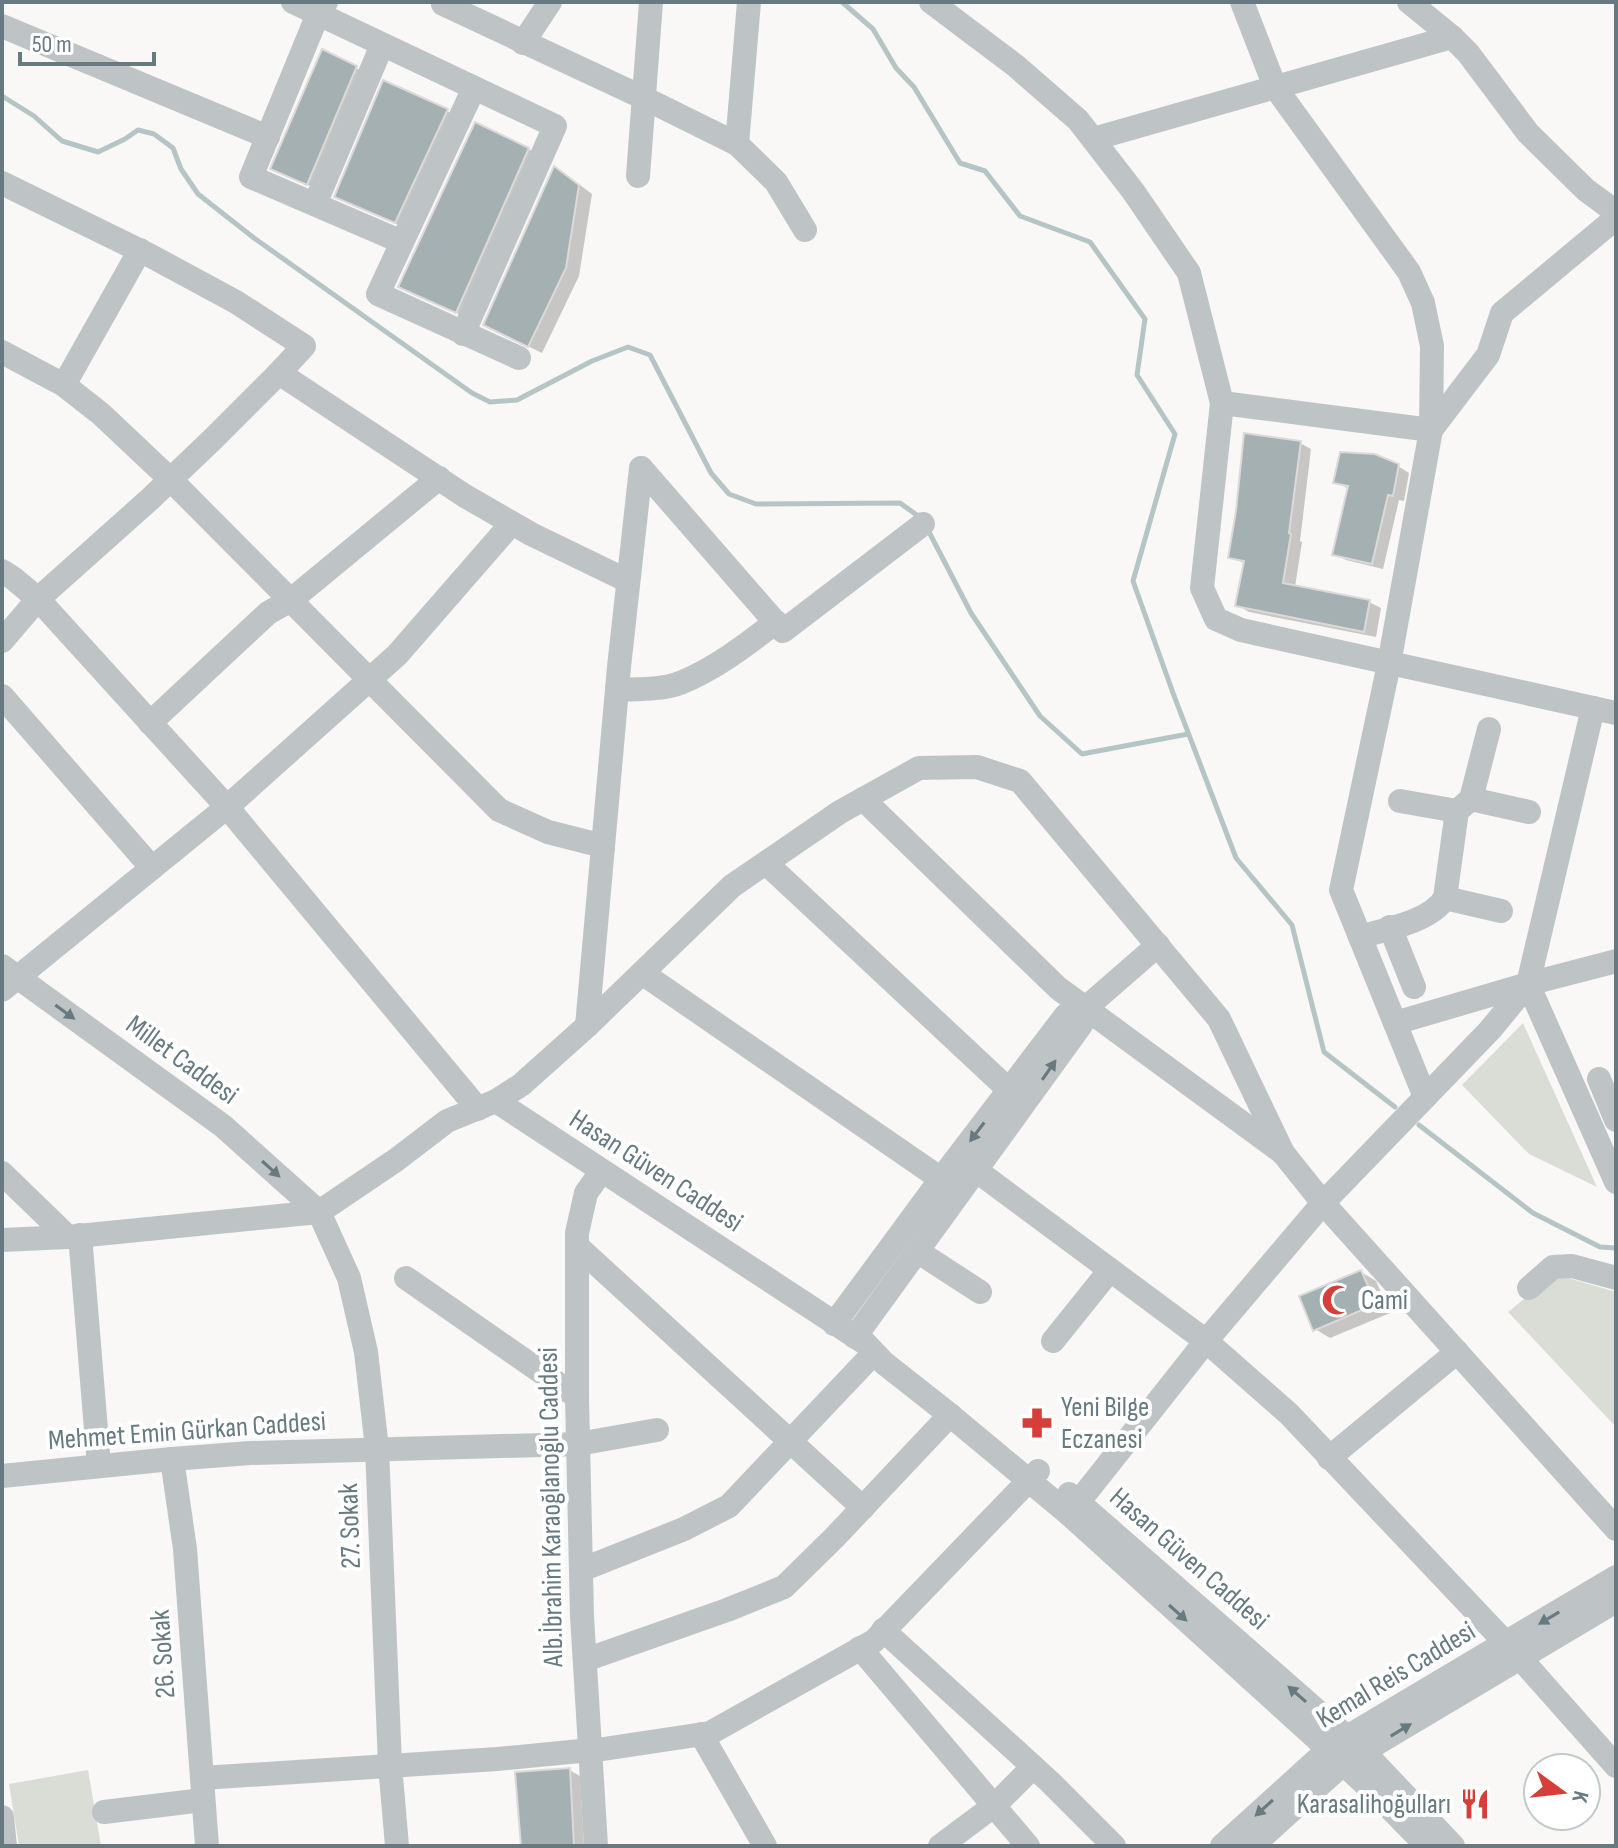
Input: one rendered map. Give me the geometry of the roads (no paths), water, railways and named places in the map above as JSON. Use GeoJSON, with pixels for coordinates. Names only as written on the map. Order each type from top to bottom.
{"type":"FeatureCollection","features":[{"type":"Feature","properties":{"kind":"street"},"geometry":{"type":"LineString","coordinates":[[293,2],[322,8],[382,45],[555,126],[463,334]]}},
{"type":"Feature","properties":{"kind":"street"},"geometry":{"type":"LineString","coordinates":[[523,43],[550,2]]}},
{"type":"Feature","properties":{"kind":"street"},"geometry":{"type":"LineString","coordinates":[[638,176],[651,2]]}},
{"type":"Feature","properties":{"kind":"street"},"geometry":{"type":"LineString","coordinates":[[737,144],[749,2]]}},
{"type":"Feature","properties":{"kind":"street"},"geometry":{"type":"LineString","coordinates":[[931,2],[1016,66],[1078,120],[1133,191],[1189,273],[1222,403],[1202,588],[1216,619],[1241,630],[1605,710],[1528,984],[1490,1030],[1323,1203],[1206,1341],[1074,1508]]}},
{"type":"Feature","properties":{"kind":"street"},"geometry":{"type":"LineString","coordinates":[[1242,2],[1275,87],[1409,272],[1423,303],[1432,346],[1431,430],[1389,664],[1341,890],[1425,1097]]}},
{"type":"Feature","properties":{"kind":"street"},"geometry":{"type":"LineString","coordinates":[[1409,2],[1468,53],[1528,133],[1586,190],[1616,212]]}},
{"type":"Feature","properties":{"kind":"street"},"geometry":{"type":"LineString","coordinates":[[441,3],[737,144],[776,182],[805,230]]}},
{"type":"Feature","properties":{"kind":"street"},"geometry":{"type":"LineString","coordinates":[[322,8],[251,177],[402,242]]}},
{"type":"Feature","properties":{"kind":"street"},"geometry":{"type":"LineString","coordinates":[[2,26],[268,137]]}},
{"type":"Feature","properties":{"kind":"street"},"geometry":{"type":"LineString","coordinates":[[1093,139],[1452,37]]}},
{"type":"Feature","properties":{"kind":"street"},"geometry":{"type":"LineString","coordinates":[[315,204],[382,45]]}},
{"type":"Feature","properties":{"kind":"street"},"geometry":{"type":"LineString","coordinates":[[474,88],[378,294],[519,358]]}},
{"type":"Feature","properties":{"kind":"street"},"geometry":{"type":"LineString","coordinates":[[2,183],[140,250],[236,302],[304,346],[171,480],[38,599],[2,641]]}},
{"type":"Feature","properties":{"kind":"street"},"geometry":{"type":"LineString","coordinates":[[1431,430],[1488,355],[1502,313],[1616,218]]}},
{"type":"Feature","properties":{"kind":"street"},"geometry":{"type":"LineString","coordinates":[[64,385],[140,250]]}},
{"type":"Feature","properties":{"kind":"street"},"geometry":{"type":"LineString","coordinates":[[2,352],[64,385],[101,414],[171,480],[499,810],[548,832],[603,846]]}},
{"type":"Feature","properties":{"kind":"street"},"geometry":{"type":"LineString","coordinates":[[279,373],[465,496],[628,581]]}},
{"type":"Feature","properties":{"kind":"street"},"geometry":{"type":"LineString","coordinates":[[1222,403],[1431,430]]}},
{"type":"Feature","properties":{"kind":"street"},"geometry":{"type":"LineString","coordinates":[[587,1026],[617,690],[641,468],[783,631],[923,524]]}},
{"type":"Feature","properties":{"kind":"street"},"geometry":{"type":"LineString","coordinates":[[150,723],[268,613],[291,600],[439,478]]}},
{"type":"Feature","properties":{"kind":"street"},"geometry":{"type":"LineString","coordinates":[[7,978],[227,807],[397,655],[512,523]]}},
{"type":"Feature","properties":{"kind":"street","name":"Hasan Güven Caddesi"},"geometry":{"type":"LineString","coordinates":[[2,571],[38,599],[227,807],[487,1105],[601,1172],[865,1345],[950,1415],[1034,1476]]}},
{"type":"Feature","properties":{"kind":"street"},"geometry":{"type":"LineString","coordinates":[[617,690],[678,684],[731,657],[776,622]]}},
{"type":"Feature","properties":{"kind":"street"},"geometry":{"type":"LineString","coordinates":[[2,696],[152,868]]}},
{"type":"Feature","properties":{"kind":"street"},"geometry":{"type":"LineString","coordinates":[[1360,937],[1432,913],[1445,898],[1464,805],[1489,729]]}},
{"type":"Feature","properties":{"kind":"street"},"geometry":{"type":"LineString","coordinates":[[2,1240],[319,1212],[447,1121],[487,1105],[521,1085],[732,886],[840,812],[919,768],[977,767],[1020,781],[1158,945],[1219,1019],[1283,1153],[1323,1203],[1616,1529]]}},
{"type":"Feature","properties":{"kind":"street"},"geometry":{"type":"LineString","coordinates":[[863,799],[1084,1010],[1283,1153]]}},
{"type":"Feature","properties":{"kind":"street"},"geometry":{"type":"LineString","coordinates":[[1400,801],[1529,812]]}},
{"type":"Feature","properties":{"kind":"street"},"geometry":{"type":"LineString","coordinates":[[766,863],[1009,1090]]}},
{"type":"Feature","properties":{"kind":"street"},"geometry":{"type":"LineString","coordinates":[[1445,898],[1501,911]]}},
{"type":"Feature","properties":{"kind":"street"},"geometry":{"type":"LineString","coordinates":[[1390,927],[1414,987]]}},
{"type":"Feature","properties":{"kind":"street"},"geometry":{"type":"LineString","coordinates":[[834,1324],[1066,1015],[1084,1010],[1158,945]]}},
{"type":"Feature","properties":{"kind":"street"},"geometry":{"type":"LineString","coordinates":[[1395,1023],[1616,961]]}},
{"type":"Feature","properties":{"kind":"street"},"geometry":{"type":"LineString","coordinates":[[642,973],[941,1179],[977,1171],[1206,1341],[1289,1414],[1513,1651],[1616,1766]]}},
{"type":"Feature","properties":{"kind":"street","name":"Millet Caddesi"},"geometry":{"type":"LineString","coordinates":[[7,978],[223,1126],[319,1212]]}},
{"type":"Feature","properties":{"kind":"street"},"geometry":{"type":"LineString","coordinates":[[1528,984],[1616,1182]]}},
{"type":"Feature","properties":{"kind":"street"},"geometry":{"type":"LineString","coordinates":[[581,1570],[684,1529],[729,1506],[792,1441],[865,1345],[917,1251],[1081,1025],[1084,1010]]}},
{"type":"Feature","properties":{"kind":"street"},"geometry":{"type":"LineString","coordinates":[[1574,1088],[1608,1076],[1616,1120]]}},
{"type":"Feature","properties":{"kind":"street","name":"Alb.İbrahim Karaoğlanoğlu Caddesi"},"geometry":{"type":"LineString","coordinates":[[596,1846],[581,1570],[577,1233],[586,1193],[601,1172]]}},
{"type":"Feature","properties":{"kind":"street"},"geometry":{"type":"LineString","coordinates":[[2,1173],[74,1236],[99,1466]]}},
{"type":"Feature","properties":{"kind":"street","name":"27. Sokak"},"geometry":{"type":"LineString","coordinates":[[319,1212],[349,1278],[366,1352],[377,1448],[390,1765],[397,1846]]}},
{"type":"Feature","properties":{"kind":"street"},"geometry":{"type":"LineString","coordinates":[[577,1246],[863,1508]]}},
{"type":"Feature","properties":{"kind":"street"},"geometry":{"type":"LineString","coordinates":[[917,1251],[980,1292]]}},
{"type":"Feature","properties":{"kind":"street"},"geometry":{"type":"LineString","coordinates":[[1529,1288],[1553,1267],[1572,1266],[1616,1278]]}},
{"type":"Feature","properties":{"kind":"street"},"geometry":{"type":"LineString","coordinates":[[1053,1341],[1110,1270]]}},
{"type":"Feature","properties":{"kind":"street"},"geometry":{"type":"LineString","coordinates":[[406,1278],[577,1397]]}},
{"type":"Feature","properties":{"kind":"street","name":"Hasan Güven Caddesi"},"geometry":{"type":"LineString","coordinates":[[865,1345],[894,1354],[1074,1508],[1453,1846]]}},
{"type":"Feature","properties":{"kind":"street"},"geometry":{"type":"LineString","coordinates":[[1329,1458],[1457,1352]]}},
{"type":"Feature","properties":{"kind":"street"},"geometry":{"type":"LineString","coordinates":[[585,1660],[784,1587],[950,1415]]}},
{"type":"Feature","properties":{"kind":"street","name":"Mehmet Emin Gürkan Caddesi"},"geometry":{"type":"LineString","coordinates":[[2,1476],[250,1453],[578,1444],[657,1430]]}},
{"type":"Feature","properties":{"kind":"street","name":"26. Sokak"},"geometry":{"type":"LineString","coordinates":[[172,1459],[185,1549],[207,1846]]}},
{"type":"Feature","properties":{"kind":"street"},"geometry":{"type":"LineString","coordinates":[[104,1812],[203,1789],[390,1765],[590,1751],[710,1733],[874,1641],[1034,1476]]}},
{"type":"Feature","properties":{"kind":"street","name":"Kemal Reis Caddesi"},"geometry":{"type":"LineString","coordinates":[[1222,1846],[1346,1751],[1513,1651],[1616,1577]]}},
{"type":"Feature","properties":{"kind":"street","name":"Kemal Reis Caddesi"},"geometry":{"type":"LineString","coordinates":[[1513,1651],[1616,1601]]}},
{"type":"Feature","properties":{"kind":"street"},"geometry":{"type":"LineString","coordinates":[[883,1630],[1114,1846]]}},
{"type":"Feature","properties":{"kind":"street"},"geometry":{"type":"LineString","coordinates":[[860,1648],[1028,1846]]}},
{"type":"Feature","properties":{"kind":"street"},"geometry":{"type":"LineString","coordinates":[[701,1734],[765,1846]]}},
{"type":"Feature","properties":{"kind":"street","name":"Hasan Güven Caddesi"},"geometry":{"type":"LineString","coordinates":[[1346,1751],[1427,1846]]}},
{"type":"Feature","properties":{"kind":"street","name":"Kemal Reis Caddesi"},"geometry":{"type":"LineString","coordinates":[[1252,1846],[1346,1751]]}},
{"type":"Feature","properties":{"kind":"street"},"geometry":{"type":"LineString","coordinates":[[940,1846],[995,1805],[1033,1767]]}},
{"type":"Feature","properties":{"kind":"street"},"geometry":{"type":"LineString","coordinates":[[2,1817],[5,1846]]}},
{"type":"Feature","properties":{"kind":"waterway"},"geometry":{"type":"LineString","coordinates":[[842,2],[873,29],[896,68],[914,87],[960,163],[985,171],[1020,216],[1090,242],[1145,319],[1137,375],[1175,434],[1133,581],[1236,858],[1292,925],[1324,1052],[1395,1107]]}},
{"type":"Feature","properties":{"kind":"waterway"},"geometry":{"type":"LineString","coordinates":[[2,96],[34,116],[62,141],[98,152],[138,130],[154,134],[173,148],[181,169],[198,194],[254,238],[472,393],[490,402],[517,400],[592,361],[628,347],[650,355],[711,473],[729,494],[756,504],[900,503],[921,518]]}},
{"type":"Feature","properties":{"kind":"waterway"},"geometry":{"type":"LineString","coordinates":[[928,530],[971,613],[1040,716],[1082,754],[1188,734]]}},
{"type":"Feature","properties":{"kind":"waterway"},"geometry":{"type":"LineString","coordinates":[[1419,1125],[1533,1213],[1600,1247],[1616,1248]]}},
{"type":"Feature","properties":{"kind":"place","name":"Cami"},"geometry":{"type":"Point","coordinates":[1337,1300]}},
{"type":"Feature","properties":{"kind":"place","name":"Yeni Bilge Eczanesi"},"geometry":{"type":"Point","coordinates":[1037,1423]}},
{"type":"Feature","properties":{"kind":"place","name":"Karasalihoğulları"},"geometry":{"type":"Point","coordinates":[1475,1804]}}]}
